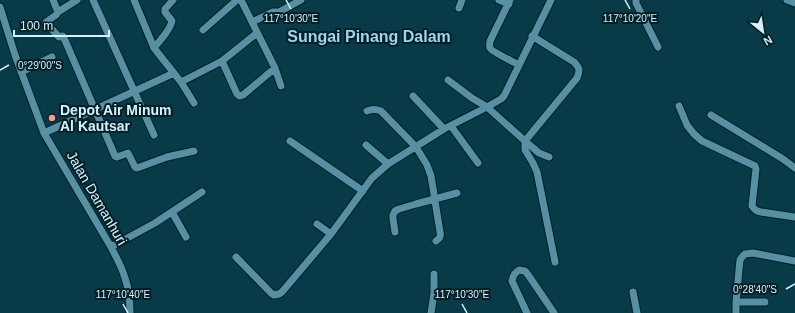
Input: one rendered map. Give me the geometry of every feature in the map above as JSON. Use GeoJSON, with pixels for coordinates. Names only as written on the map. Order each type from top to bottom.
{"type":"FeatureCollection","features":[{"type":"Feature","properties":{"kind":"street"},"geometry":{"type":"LineString","coordinates":[[53,0],[58,12]]}},
{"type":"Feature","properties":{"kind":"street"},"geometry":{"type":"LineString","coordinates":[[77,0],[58,12],[46,23],[59,36],[63,36],[115,156],[128,152],[136,168],[167,157],[194,151]]}},
{"type":"Feature","properties":{"kind":"street"},"geometry":{"type":"LineString","coordinates":[[93,0],[154,135]]}},
{"type":"Feature","properties":{"kind":"street"},"geometry":{"type":"LineString","coordinates":[[134,0],[154,48],[181,82],[194,103]]}},
{"type":"Feature","properties":{"kind":"street"},"geometry":{"type":"LineString","coordinates":[[154,48],[171,25],[172,21],[165,12],[165,9],[173,0]]}},
{"type":"Feature","properties":{"kind":"street"},"geometry":{"type":"LineString","coordinates":[[203,30],[236,0]]}},
{"type":"Feature","properties":{"kind":"street"},"geometry":{"type":"LineString","coordinates":[[241,0],[275,68],[281,86]]}},
{"type":"Feature","properties":{"kind":"street"},"geometry":{"type":"LineString","coordinates":[[252,22],[273,12],[278,12],[300,0]]}},
{"type":"Feature","properties":{"kind":"street"},"geometry":{"type":"LineString","coordinates":[[459,8],[462,0]]}},
{"type":"Feature","properties":{"kind":"street"},"geometry":{"type":"LineString","coordinates":[[499,0],[510,2],[490,41],[490,48],[519,65]]}},
{"type":"Feature","properties":{"kind":"street"},"geometry":{"type":"LineString","coordinates":[[236,257],[270,293],[274,295],[279,294],[286,288],[331,234],[372,178],[388,164],[448,127],[487,107],[504,96],[532,36],[551,0]]}},
{"type":"Feature","properties":{"kind":"street"},"geometry":{"type":"LineString","coordinates":[[636,0],[636,3],[658,47]]}},
{"type":"Feature","properties":{"kind":"street"},"geometry":{"type":"LineString","coordinates":[[787,0],[795,3]]}},
{"type":"Feature","properties":{"kind":"street","name":"Jalan Damanhuri"},"geometry":{"type":"LineString","coordinates":[[0,7],[21,72],[44,133],[121,266],[126,278],[130,313]]}},
{"type":"Feature","properties":{"kind":"street"},"geometry":{"type":"LineString","coordinates":[[181,82],[222,61],[258,33]]}},
{"type":"Feature","properties":{"kind":"street"},"geometry":{"type":"LineString","coordinates":[[532,36],[574,62],[578,66],[579,72],[577,78],[525,141],[524,149],[537,172],[555,262]]}},
{"type":"Feature","properties":{"kind":"street"},"geometry":{"type":"LineString","coordinates":[[21,72],[52,57]]}},
{"type":"Feature","properties":{"kind":"street"},"geometry":{"type":"LineString","coordinates":[[222,61],[237,94],[240,96],[275,68]]}},
{"type":"Feature","properties":{"kind":"street"},"geometry":{"type":"LineString","coordinates":[[44,133],[174,73]]}},
{"type":"Feature","properties":{"kind":"street"},"geometry":{"type":"LineString","coordinates":[[448,80],[487,107],[539,153],[549,158]]}},
{"type":"Feature","properties":{"kind":"street"},"geometry":{"type":"LineString","coordinates":[[413,96],[448,127],[478,163]]}},
{"type":"Feature","properties":{"kind":"street"},"geometry":{"type":"LineString","coordinates":[[678,106],[694,134],[702,141],[755,166],[756,169],[752,206],[756,211],[795,217]]}},
{"type":"Feature","properties":{"kind":"street"},"geometry":{"type":"LineString","coordinates":[[367,111],[372,109],[381,111],[416,147],[430,170],[440,236],[436,241]]}},
{"type":"Feature","properties":{"kind":"street"},"geometry":{"type":"LineString","coordinates":[[711,115],[783,159],[795,168]]}},
{"type":"Feature","properties":{"kind":"street"},"geometry":{"type":"LineString","coordinates":[[290,141],[363,191]]}},
{"type":"Feature","properties":{"kind":"street"},"geometry":{"type":"LineString","coordinates":[[366,145],[388,164]]}},
{"type":"Feature","properties":{"kind":"street"},"geometry":{"type":"LineString","coordinates":[[111,247],[155,223],[202,192]]}},
{"type":"Feature","properties":{"kind":"street"},"geometry":{"type":"LineString","coordinates":[[396,232],[393,219],[395,212],[399,209],[457,193]]}},
{"type":"Feature","properties":{"kind":"street"},"geometry":{"type":"LineString","coordinates":[[172,212],[186,237]]}},
{"type":"Feature","properties":{"kind":"street"},"geometry":{"type":"LineString","coordinates":[[317,224],[331,234]]}},
{"type":"Feature","properties":{"kind":"street"},"geometry":{"type":"LineString","coordinates":[[736,313],[740,260],[745,254],[753,252],[795,261]]}},
{"type":"Feature","properties":{"kind":"street"},"geometry":{"type":"LineString","coordinates":[[527,313],[512,281],[515,272],[519,270],[525,271],[554,313]]}},
{"type":"Feature","properties":{"kind":"street"},"geometry":{"type":"LineString","coordinates":[[431,313],[434,293],[434,274]]}},
{"type":"Feature","properties":{"kind":"street"},"geometry":{"type":"LineString","coordinates":[[633,292],[637,313]]}},
{"type":"Feature","properties":{"kind":"street"},"geometry":{"type":"LineString","coordinates":[[736,302],[765,302]]}},
{"type":"Feature","properties":{"kind":"place","name":"Depot Air Minum Al Kautsar"},"geometry":{"type":"Point","coordinates":[52,118]}},
{"type":"Feature","properties":{"kind":"district","name":"Sungai Pinang Dalam"},"geometry":{"type":"Point","coordinates":[369,36]}}]}
